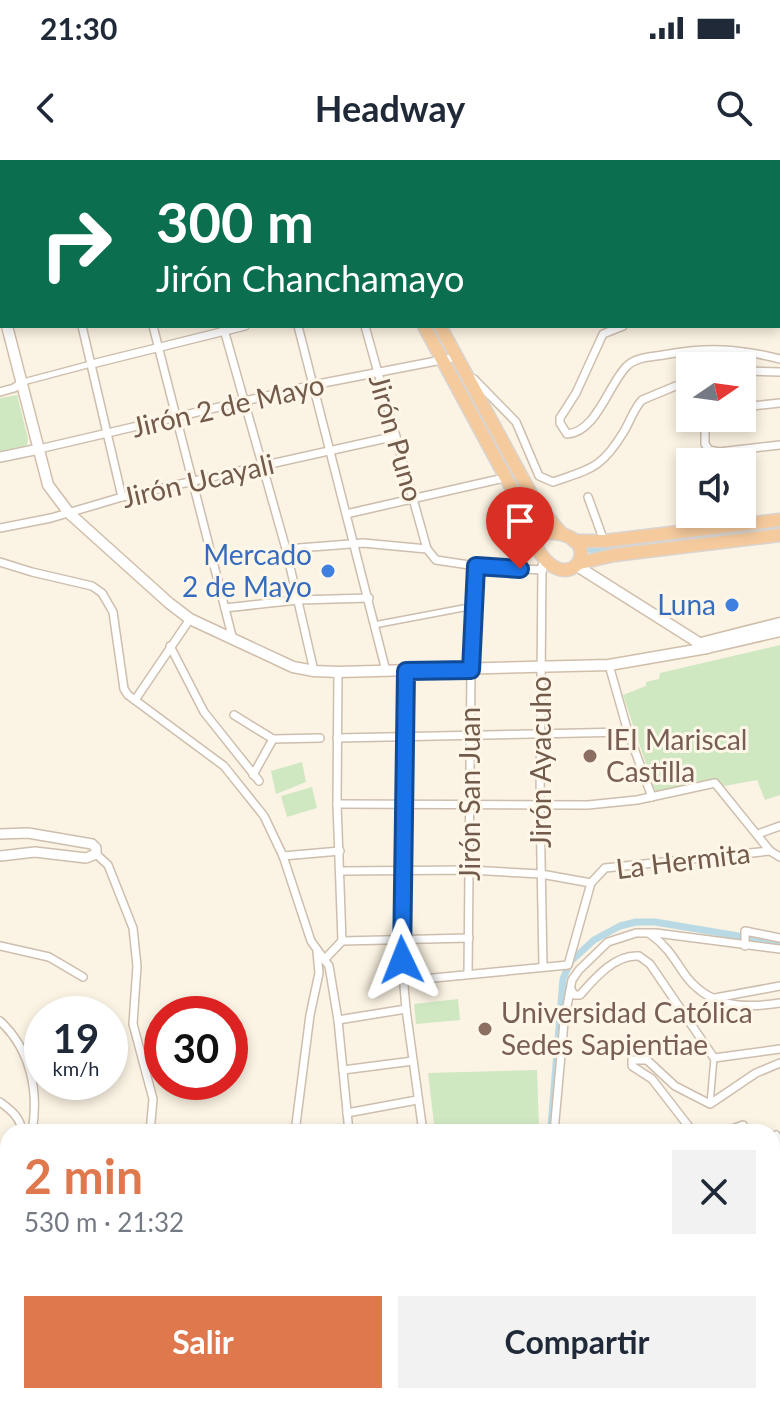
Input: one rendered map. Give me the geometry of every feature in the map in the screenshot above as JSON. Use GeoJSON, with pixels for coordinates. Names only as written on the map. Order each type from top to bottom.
{"type":"FeatureCollection","features":[{"type":"Feature","properties":{"kind":"highway"},"geometry":{"type":"LineString","coordinates":[[425,328],[527,517],[544,565],[565,569],[614,555],[780,535]]}},
{"type":"Feature","properties":{"kind":"highway"},"geometry":{"type":"LineString","coordinates":[[441,328],[537,505],[581,550],[579,564]]}},
{"type":"Feature","properties":{"kind":"highway"},"geometry":{"type":"LineString","coordinates":[[574,541],[604,541],[780,520]]}},
{"type":"Feature","properties":{"kind":"highway"},"geometry":{"type":"LineString","coordinates":[[535,541],[542,533],[562,534]]}},
{"type":"Feature","properties":{"kind":"main road"},"geometry":{"type":"LineString","coordinates":[[8,328],[48,485],[69,513],[190,619],[293,667],[338,672],[609,665],[678,653],[778,627]]}},
{"type":"Feature","properties":{"kind":"main road"},"geometry":{"type":"LineString","coordinates":[[579,564],[703,646]]}},
{"type":"Feature","properties":{"kind":"street"},"geometry":{"type":"LineString","coordinates":[[83,328],[122,497]]}},
{"type":"Feature","properties":{"kind":"street"},"geometry":{"type":"LineString","coordinates":[[153,328],[233,640]]}},
{"type":"Feature","properties":{"kind":"street"},"geometry":{"type":"LineString","coordinates":[[0,392],[23,382],[224,328],[286,549],[314,671]]}},
{"type":"Feature","properties":{"kind":"street"},"geometry":{"type":"LineString","coordinates":[[299,328],[386,671]]}},
{"type":"Feature","properties":{"kind":"street","name":"Jirón Puno"},"geometry":{"type":"LineString","coordinates":[[366,328],[427,549]]}},
{"type":"Feature","properties":{"kind":"street"},"geometry":{"type":"LineString","coordinates":[[618,328],[603,334],[576,393],[560,418],[567,434],[583,426],[599,410],[627,365],[638,359],[701,348],[747,351],[780,359]]}},
{"type":"Feature","properties":{"kind":"street","name":"Jirón 2 de Mayo"},"geometry":{"type":"LineString","coordinates":[[0,457],[313,385],[442,360],[460,362]]}},
{"type":"Feature","properties":{"kind":"street"},"geometry":{"type":"LineString","coordinates":[[460,362],[516,422],[539,476],[553,482],[595,468],[625,431],[636,406],[642,400],[676,386]]}},
{"type":"Feature","properties":{"kind":"street"},"geometry":{"type":"LineString","coordinates":[[756,371],[780,372]]}},
{"type":"Feature","properties":{"kind":"street"},"geometry":{"type":"LineString","coordinates":[[756,406],[780,403]]}},
{"type":"Feature","properties":{"kind":"street"},"geometry":{"type":"LineString","coordinates":[[705,432],[705,444],[709,450],[719,452],[780,445]]}},
{"type":"Feature","properties":{"kind":"street","name":"Jirón Ucayali"},"geometry":{"type":"LineString","coordinates":[[0,528],[69,513],[122,497],[396,436]]}},
{"type":"Feature","properties":{"kind":"street"},"geometry":{"type":"LineString","coordinates":[[346,514],[504,478]]}},
{"type":"Feature","properties":{"kind":"street"},"geometry":{"type":"LineString","coordinates":[[588,497],[604,541]]}},
{"type":"Feature","properties":{"kind":"street"},"geometry":{"type":"LineString","coordinates":[[286,549],[354,544],[427,549],[436,560],[476,566],[544,565]]}},
{"type":"Feature","properties":{"kind":"street"},"geometry":{"type":"LineString","coordinates":[[1,563],[74,580],[102,593],[113,612],[124,689],[224,766],[264,816],[283,856],[317,952],[319,973],[310,1015],[296,1124]]}},
{"type":"Feature","properties":{"kind":"street","name":"Jirón Ayacuho"},"geometry":{"type":"LineString","coordinates":[[543,966],[540,805],[544,565]]}},
{"type":"Feature","properties":{"kind":"street","name":"Jirón San Juan"},"geometry":{"type":"LineString","coordinates":[[468,974],[471,670],[476,566]]}},
{"type":"Feature","properties":{"kind":"street"},"geometry":{"type":"LineString","coordinates":[[225,608],[298,600],[369,598]]}},
{"type":"Feature","properties":{"kind":"street"},"geometry":{"type":"LineString","coordinates":[[374,625],[474,606]]}},
{"type":"Feature","properties":{"kind":"street"},"geometry":{"type":"LineString","coordinates":[[135,700],[190,619]]}},
{"type":"Feature","properties":{"kind":"street"},"geometry":{"type":"LineString","coordinates":[[170,646],[204,712],[256,778],[273,739]]}},
{"type":"Feature","properties":{"kind":"street"},"geometry":{"type":"LineString","coordinates":[[609,665],[628,732],[652,797]]}},
{"type":"Feature","properties":{"kind":"street"},"geometry":{"type":"LineString","coordinates":[[406,671],[400,939],[422,1124]]}},
{"type":"Feature","properties":{"kind":"street"},"geometry":{"type":"LineString","coordinates":[[324,960],[342,941],[337,804],[338,672]]}},
{"type":"Feature","properties":{"kind":"street"},"geometry":{"type":"LineString","coordinates":[[234,715],[273,739],[320,738]]}},
{"type":"Feature","properties":{"kind":"street"},"geometry":{"type":"LineString","coordinates":[[337,738],[628,732]]}},
{"type":"Feature","properties":{"kind":"street"},"geometry":{"type":"LineString","coordinates":[[337,804],[588,805],[652,797],[715,783],[770,851],[780,856]]}},
{"type":"Feature","properties":{"kind":"street"},"geometry":{"type":"LineString","coordinates":[[758,834],[780,826]]}},
{"type":"Feature","properties":{"kind":"street"},"geometry":{"type":"LineString","coordinates":[[0,834],[28,833],[92,844],[96,854]]}},
{"type":"Feature","properties":{"kind":"street"},"geometry":{"type":"LineString","coordinates":[[283,856],[340,851]]}},
{"type":"Feature","properties":{"kind":"street","name":"La Hermita"},"geometry":{"type":"LineString","coordinates":[[543,966],[568,965],[591,883],[605,868],[770,851]]}},
{"type":"Feature","properties":{"kind":"street"},"geometry":{"type":"LineString","coordinates":[[0,856],[35,852],[86,858],[96,854]]}},
{"type":"Feature","properties":{"kind":"street"},"geometry":{"type":"LineString","coordinates":[[96,854],[113,874],[133,928],[137,966],[133,1024],[153,1099],[151,1124]]}},
{"type":"Feature","properties":{"kind":"street"},"geometry":{"type":"LineString","coordinates":[[341,871],[470,870],[541,874],[591,883]]}},
{"type":"Feature","properties":{"kind":"street"},"geometry":{"type":"LineString","coordinates":[[555,1124],[564,1022],[572,980],[608,942],[636,933],[780,938]]}},
{"type":"Feature","properties":{"kind":"street"},"geometry":{"type":"LineString","coordinates":[[648,933],[672,953],[697,989],[713,999],[734,1007],[751,1008],[780,1003]]}},
{"type":"Feature","properties":{"kind":"street"},"geometry":{"type":"LineString","coordinates":[[342,941],[469,938]]}},
{"type":"Feature","properties":{"kind":"street"},"geometry":{"type":"LineString","coordinates":[[745,939],[780,949]]}},
{"type":"Feature","properties":{"kind":"street"},"geometry":{"type":"LineString","coordinates":[[0,946],[49,957],[83,977]]}},
{"type":"Feature","properties":{"kind":"street"},"geometry":{"type":"LineString","coordinates":[[317,952],[329,966],[338,1020],[348,1124]]}},
{"type":"Feature","properties":{"kind":"street"},"geometry":{"type":"LineString","coordinates":[[571,989],[574,995],[580,995],[595,978],[622,959],[639,956],[650,964],[714,1058],[710,1104]]}},
{"type":"Feature","properties":{"kind":"street"},"geometry":{"type":"LineString","coordinates":[[403,981],[543,966]]}},
{"type":"Feature","properties":{"kind":"street"},"geometry":{"type":"LineString","coordinates":[[713,999],[780,986]]}},
{"type":"Feature","properties":{"kind":"street"},"geometry":{"type":"LineString","coordinates":[[338,1020],[406,1009]]}},
{"type":"Feature","properties":{"kind":"street"},"geometry":{"type":"LineString","coordinates":[[0,1021],[14,1035],[27,1058],[36,1103],[33,1124]]}},
{"type":"Feature","properties":{"kind":"street"},"geometry":{"type":"LineString","coordinates":[[714,1058],[780,1049]]}},
{"type":"Feature","properties":{"kind":"street"},"geometry":{"type":"LineString","coordinates":[[687,1124],[652,1079],[632,1066],[632,1060],[647,1060],[675,1086],[710,1104]]}},
{"type":"Feature","properties":{"kind":"street"},"geometry":{"type":"LineString","coordinates":[[343,1070],[413,1061]]}},
{"type":"Feature","properties":{"kind":"street"},"geometry":{"type":"LineString","coordinates":[[710,1104],[756,1073],[780,1063]]}},
{"type":"Feature","properties":{"kind":"street"},"geometry":{"type":"LineString","coordinates":[[347,1113],[417,1100]]}},
{"type":"Feature","properties":{"kind":"street"},"geometry":{"type":"LineString","coordinates":[[0,1102],[11,1109],[21,1124]]}},
{"type":"Feature","properties":{"kind":"green space"},"geometry":{"type":"Polygon","coordinates":[[[17,395],[27,445],[0,452],[0,398],[17,395]]]}},
{"type":"Feature","properties":{"kind":"green space"},"geometry":{"type":"Polygon","coordinates":[[[780,645],[780,795],[765,800],[757,780],[724,786],[717,779],[655,791],[623,695],[646,686],[646,682],[659,679],[660,673],[780,645]]]}},
{"type":"Feature","properties":{"kind":"green space"},"geometry":{"type":"Polygon","coordinates":[[[302,762],[306,782],[276,794],[271,771],[302,762]]]}},
{"type":"Feature","properties":{"kind":"green space"},"geometry":{"type":"Polygon","coordinates":[[[312,787],[317,808],[287,817],[281,796],[312,787]]]}},
{"type":"Feature","properties":{"kind":"green space"},"geometry":{"type":"Polygon","coordinates":[[[458,999],[460,1020],[416,1024],[414,1004],[458,999]]]}},
{"type":"Feature","properties":{"kind":"green space"},"geometry":{"type":"Polygon","coordinates":[[[537,1070],[539,1124],[434,1124],[428,1073],[537,1070]]]}},
{"type":"Feature","properties":{"kind":"waterway"},"geometry":{"type":"LineString","coordinates":[[433,328],[444,349]]}},
{"type":"Feature","properties":{"kind":"waterway"},"geometry":{"type":"LineString","coordinates":[[591,547],[624,547],[780,528]]}},
{"type":"Feature","properties":{"kind":"waterway"},"geometry":{"type":"LineString","coordinates":[[551,1124],[563,979],[571,961],[594,940],[620,926],[655,922],[780,943]]}},
{"type":"Feature","properties":{"kind":"place","name":"Mercado 2 de Mayo"},"geometry":{"type":"Point","coordinates":[328,571]}},
{"type":"Feature","properties":{"kind":"place","name":"Luna"},"geometry":{"type":"Point","coordinates":[732,605]}},
{"type":"Feature","properties":{"kind":"place","name":"IEI Mariscal Castilla"},"geometry":{"type":"Point","coordinates":[590,756]}},
{"type":"Feature","properties":{"kind":"place","name":"Universidad Católica Sedes Sapientiae"},"geometry":{"type":"Point","coordinates":[485,1029]}},
{"type":"Feature","properties":{"kind":"route"},"geometry":{"type":"LineString","coordinates":[[402,960],[406,671],[471,670],[476,566],[520,569]]}}]}
